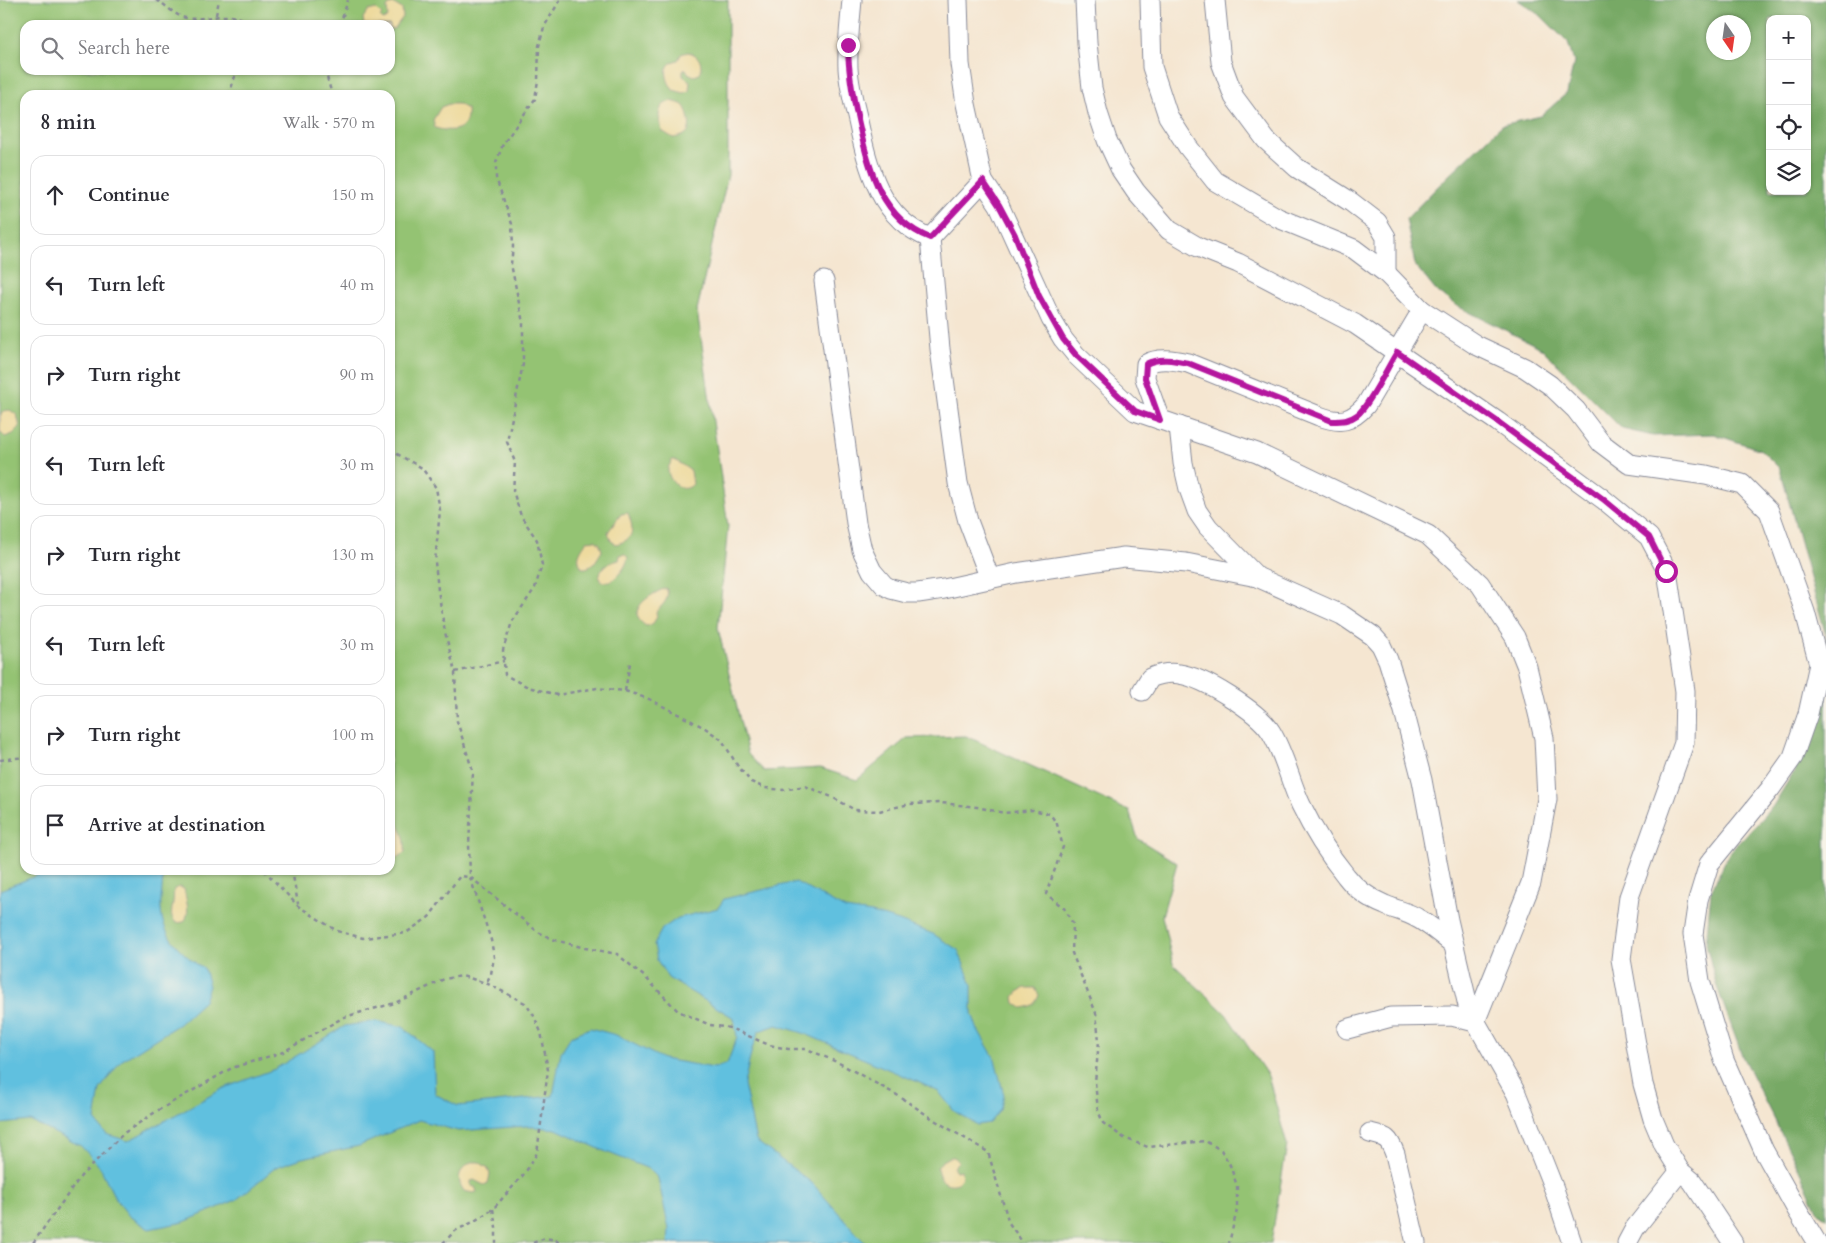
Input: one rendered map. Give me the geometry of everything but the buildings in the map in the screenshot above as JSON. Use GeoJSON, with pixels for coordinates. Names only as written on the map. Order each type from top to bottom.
{"type":"FeatureCollection","features":[{"type":"Feature","properties":{"kind":"street"},"geometry":{"type":"LineString","coordinates":[[852,0],[848,70],[870,172],[883,198],[894,211],[908,225],[920,234],[930,238]]}},
{"type":"Feature","properties":{"kind":"street"},"geometry":{"type":"LineString","coordinates":[[958,0],[960,64],[966,104],[983,181],[999,205],[1015,235],[1039,296],[1063,339],[1076,355],[1135,411],[1257,453],[1428,535],[1480,584],[1515,637],[1527,667],[1544,738],[1547,799],[1531,883],[1475,1022]]}},
{"type":"Feature","properties":{"kind":"street"},"geometry":{"type":"LineString","coordinates":[[1085,0],[1092,88],[1098,113],[1121,170],[1136,192],[1169,230],[1198,247],[1238,263],[1346,320],[1397,352],[1498,422],[1610,505],[1649,537],[1666,571],[1685,691],[1684,742],[1629,897],[1621,959],[1643,1084],[1652,1119],[1664,1145],[1680,1171],[1692,1181],[1733,1243]]}},
{"type":"Feature","properties":{"kind":"street"},"geometry":{"type":"LineString","coordinates":[[1150,0],[1152,67],[1168,116],[1188,147],[1216,181],[1278,218],[1354,249],[1386,274],[1422,310],[1476,346],[1525,368],[1550,384],[1576,410],[1601,443],[1629,464],[1706,475],[1742,484],[1769,511],[1805,612],[1819,664],[1808,714],[1793,757],[1771,788],[1739,825],[1710,864],[1698,900],[1693,934],[1700,981],[1724,1060],[1764,1151],[1818,1243]]}},
{"type":"Feature","properties":{"kind":"street"},"geometry":{"type":"LineString","coordinates":[[1215,0],[1221,62],[1234,97],[1266,140],[1297,168],[1351,202],[1377,222],[1386,237],[1386,274]]}},
{"type":"Feature","properties":{"kind":"street"},"geometry":{"type":"LineString","coordinates":[[983,181],[930,238],[952,452],[962,504],[990,579]]}},
{"type":"Feature","properties":{"kind":"street"},"geometry":{"type":"LineString","coordinates":[[824,281],[856,523],[862,550],[872,571],[884,585],[907,593],[935,590],[1016,573],[1124,557],[1186,563],[1257,578],[1342,616],[1373,636],[1381,645],[1388,660],[1404,711],[1422,780],[1464,995],[1475,1022],[1516,1093],[1554,1188],[1572,1243]]}},
{"type":"Feature","properties":{"kind":"street"},"geometry":{"type":"LineString","coordinates":[[1160,420],[1145,378],[1146,364],[1152,361],[1176,360],[1188,363],[1332,421],[1344,421],[1358,414],[1366,405],[1422,310]]}},
{"type":"Feature","properties":{"kind":"street"},"geometry":{"type":"LineString","coordinates":[[1179,426],[1182,463],[1197,511],[1208,527],[1257,578]]}},
{"type":"Feature","properties":{"kind":"street"},"geometry":{"type":"LineString","coordinates":[[1142,691],[1150,678],[1164,673],[1180,674],[1200,680],[1249,711],[1270,730],[1301,805],[1327,849],[1346,876],[1358,889],[1385,905],[1417,918],[1454,945]]}},
{"type":"Feature","properties":{"kind":"street"},"geometry":{"type":"LineString","coordinates":[[1347,1029],[1391,1018],[1452,1016],[1475,1022]]}},
{"type":"Feature","properties":{"kind":"street"},"geometry":{"type":"LineString","coordinates":[[1370,1133],[1384,1136],[1390,1142],[1395,1154],[1416,1243]]}},
{"type":"Feature","properties":{"kind":"street"},"geometry":{"type":"LineString","coordinates":[[1627,1243],[1635,1228],[1680,1171]]}},
{"type":"Feature","properties":{"kind":"path"},"geometry":{"type":"LineString","coordinates":[[156,0],[172,12],[187,18],[196,19],[216,15],[242,20]]}},
{"type":"Feature","properties":{"kind":"path"},"geometry":{"type":"LineString","coordinates":[[216,15],[219,0]]}},
{"type":"Feature","properties":{"kind":"path"},"geometry":{"type":"LineString","coordinates":[[342,20],[348,0]]}},
{"type":"Feature","properties":{"kind":"path"},"geometry":{"type":"LineString","coordinates":[[560,0],[544,27],[539,46],[538,80],[534,98],[503,144],[496,163],[496,178],[512,224],[513,247],[511,264],[523,323],[523,364],[507,442],[515,462],[513,491],[521,516],[538,540],[542,564],[535,588],[512,622],[503,650],[505,675],[528,687],[557,695],[597,688],[625,691],[649,699],[705,728],[722,740],[737,765],[751,782],[765,788],[783,790],[804,786],[855,810],[879,811],[910,804],[941,803],[977,807],[1004,813],[1033,810],[1050,814],[1057,824],[1063,847],[1046,894],[1064,908],[1072,924],[1072,953],[1096,1013],[1099,1041],[1095,1082],[1098,1110],[1103,1123],[1124,1138],[1148,1147],[1205,1141],[1221,1150],[1230,1165],[1236,1186],[1237,1210],[1230,1243]]}},
{"type":"Feature","properties":{"kind":"path"},"geometry":{"type":"LineString","coordinates":[[231,90],[236,75]]}},
{"type":"Feature","properties":{"kind":"path"},"geometry":{"type":"LineString","coordinates":[[326,75],[331,90]]}},
{"type":"Feature","properties":{"kind":"path"},"geometry":{"type":"LineString","coordinates":[[395,453],[422,468],[436,488],[440,510],[435,562],[438,590],[445,632],[455,672],[457,721],[473,772],[469,844],[470,877],[491,940],[494,957],[491,974],[486,983]]}},
{"type":"Feature","properties":{"kind":"path"},"geometry":{"type":"LineString","coordinates":[[455,672],[504,661]]}},
{"type":"Feature","properties":{"kind":"path"},"geometry":{"type":"LineString","coordinates":[[625,691],[630,663]]}},
{"type":"Feature","properties":{"kind":"path"},"geometry":{"type":"LineString","coordinates":[[0,760],[20,758]]}},
{"type":"Feature","properties":{"kind":"path"},"geometry":{"type":"LineString","coordinates":[[269,875],[298,906],[337,931],[363,938],[406,933],[429,917],[460,876],[470,877],[538,932],[555,940],[617,954],[646,978],[678,1011],[710,1024],[730,1028],[769,1045],[788,1049],[807,1049],[839,1063],[897,1095],[936,1122],[988,1152],[1010,1223],[1022,1243]]}},
{"type":"Feature","properties":{"kind":"path"},"geometry":{"type":"LineString","coordinates":[[293,875],[298,906]]}},
{"type":"Feature","properties":{"kind":"path"},"geometry":{"type":"LineString","coordinates":[[32,1243],[53,1213],[67,1198],[81,1176],[124,1133],[157,1111],[232,1068],[283,1052],[344,1017],[395,1003],[444,979],[462,976],[486,983],[525,1003],[533,1014],[541,1032],[548,1070],[537,1153],[525,1173],[493,1209],[455,1231],[443,1243]]}},
{"type":"Feature","properties":{"kind":"path"},"geometry":{"type":"LineString","coordinates":[[493,1209],[496,1243]]}},
{"type":"Feature","properties":{"kind":"path"},"geometry":{"type":"LineString","coordinates":[[533,1243],[545,1238],[556,1240],[559,1243]]}},
{"type":"Feature","properties":{"kind":"green space"},"geometry":{"type":"Polygon","coordinates":[[[0,0],[728,0],[728,175],[697,310],[728,526],[718,628],[748,754],[764,771],[820,768],[857,780],[907,738],[966,736],[1129,811],[1138,839],[1177,863],[1162,916],[1173,964],[1226,1014],[1268,1076],[1287,1145],[1271,1243],[0,1243],[0,0]]]}},
{"type":"Feature","properties":{"kind":"green space"},"geometry":{"type":"Polygon","coordinates":[[[1518,0],[1826,0],[1826,636],[1780,469],[1761,450],[1714,434],[1653,436],[1622,429],[1541,348],[1457,306],[1436,291],[1415,265],[1406,219],[1502,125],[1541,116],[1567,93],[1574,62],[1568,43],[1540,15],[1518,0]]]}},
{"type":"Feature","properties":{"kind":"green space"},"geometry":{"type":"Polygon","coordinates":[[[1826,694],[1826,1219],[1817,1210],[1794,1159],[1743,1058],[1716,984],[1706,944],[1711,891],[1729,853],[1773,806],[1804,755],[1826,694]]]}},
{"type":"Feature","properties":{"kind":"sand"},"geometry":{"type":"Polygon","coordinates":[[[394,4],[402,9],[403,17],[395,28],[395,20],[383,20],[388,17],[387,8],[389,5],[394,4]]]}},
{"type":"Feature","properties":{"kind":"sand"},"geometry":{"type":"Polygon","coordinates":[[[376,9],[382,15],[380,17],[383,20],[363,20],[363,18],[368,11],[376,9]]]}},
{"type":"Feature","properties":{"kind":"sand"},"geometry":{"type":"Polygon","coordinates":[[[688,52],[697,57],[701,70],[700,74],[694,76],[688,73],[686,69],[683,70],[683,76],[690,81],[689,91],[684,93],[673,90],[668,82],[666,73],[669,65],[678,60],[681,54],[688,52]]]}},
{"type":"Feature","properties":{"kind":"sand"},"geometry":{"type":"Polygon","coordinates":[[[671,101],[684,106],[689,121],[688,132],[673,138],[662,131],[659,117],[663,106],[671,101]]]}},
{"type":"Feature","properties":{"kind":"sand"},"geometry":{"type":"Polygon","coordinates":[[[449,104],[458,104],[467,109],[465,122],[458,129],[454,130],[435,128],[433,120],[441,107],[449,104]]]}},
{"type":"Feature","properties":{"kind":"sand"},"geometry":{"type":"Polygon","coordinates":[[[10,410],[17,415],[20,427],[13,434],[5,437],[0,432],[0,416],[3,411],[10,410]]]}},
{"type":"Feature","properties":{"kind":"sand"},"geometry":{"type":"Polygon","coordinates":[[[672,460],[675,460],[691,471],[693,484],[689,487],[680,488],[670,478],[668,468],[672,460]]]}},
{"type":"Feature","properties":{"kind":"sand"},"geometry":{"type":"Polygon","coordinates":[[[628,513],[632,529],[630,537],[616,544],[611,541],[608,532],[621,514],[628,513]]]}},
{"type":"Feature","properties":{"kind":"sand"},"geometry":{"type":"Polygon","coordinates":[[[595,540],[600,544],[602,551],[592,565],[582,568],[579,561],[580,551],[587,541],[595,540]]]}},
{"type":"Feature","properties":{"kind":"sand"},"geometry":{"type":"Polygon","coordinates":[[[625,554],[628,558],[621,572],[610,582],[602,582],[599,576],[604,567],[609,563],[619,560],[620,555],[625,554]]]}},
{"type":"Feature","properties":{"kind":"sand"},"geometry":{"type":"Polygon","coordinates":[[[666,588],[667,599],[656,612],[657,617],[652,625],[646,626],[637,615],[638,609],[653,594],[666,588]]]}},
{"type":"Feature","properties":{"kind":"sand"},"geometry":{"type":"Polygon","coordinates":[[[395,819],[404,836],[405,852],[399,857],[395,857],[395,819]]]}},
{"type":"Feature","properties":{"kind":"sand"},"geometry":{"type":"Polygon","coordinates":[[[180,887],[184,889],[187,914],[184,922],[176,923],[172,918],[174,889],[180,887]]]}},
{"type":"Feature","properties":{"kind":"sand"},"geometry":{"type":"Polygon","coordinates":[[[1025,988],[1035,988],[1039,995],[1033,1004],[1022,1008],[1015,1003],[1014,997],[1025,988]]]}},
{"type":"Feature","properties":{"kind":"sand"},"geometry":{"type":"Polygon","coordinates":[[[949,1157],[954,1157],[959,1161],[953,1167],[956,1171],[961,1170],[962,1177],[958,1183],[950,1184],[944,1182],[938,1172],[937,1168],[942,1161],[949,1157]]]}},
{"type":"Feature","properties":{"kind":"sand"},"geometry":{"type":"Polygon","coordinates":[[[471,1162],[479,1162],[488,1168],[490,1175],[488,1183],[484,1185],[474,1180],[471,1181],[471,1186],[475,1187],[477,1192],[473,1193],[464,1191],[459,1179],[463,1169],[471,1162]]]}},
{"type":"Feature","properties":{"kind":"water"},"geometry":{"type":"Polygon","coordinates":[[[38,875],[162,875],[161,909],[165,928],[181,951],[204,969],[209,986],[204,1001],[179,1024],[121,1061],[100,1089],[95,1120],[106,1134],[128,1141],[224,1088],[275,1069],[345,1026],[376,1021],[403,1027],[433,1052],[435,1094],[458,1106],[553,1096],[561,1052],[571,1036],[590,1028],[616,1035],[663,1059],[714,1068],[727,1064],[737,1037],[734,1018],[668,978],[657,960],[654,944],[662,929],[678,918],[718,908],[724,899],[796,882],[845,909],[872,913],[899,921],[933,934],[958,950],[972,985],[972,1013],[977,1028],[995,1059],[1004,1096],[1000,1110],[989,1123],[977,1125],[954,1111],[939,1092],[918,1082],[803,1033],[777,1025],[759,1031],[752,1049],[744,1084],[756,1141],[812,1183],[865,1243],[668,1243],[669,1229],[658,1178],[649,1169],[556,1129],[526,1126],[458,1131],[419,1120],[359,1146],[302,1158],[276,1167],[236,1200],[184,1222],[149,1229],[129,1216],[115,1198],[100,1167],[81,1146],[30,1121],[0,1124],[0,890],[38,875]]]}},
{"type":"Feature","properties":{"kind":"route"},"geometry":{"type":"LineString","coordinates":[[848,45],[850,87],[866,157],[873,179],[883,198],[908,225],[920,234],[930,238],[983,181],[999,205],[1015,235],[1039,296],[1063,339],[1076,355],[1135,411],[1160,420],[1144,371],[1146,364],[1160,359],[1188,363],[1332,421],[1344,421],[1358,414],[1366,405],[1397,352],[1498,422],[1603,499],[1649,537],[1666,571]]}}]}
